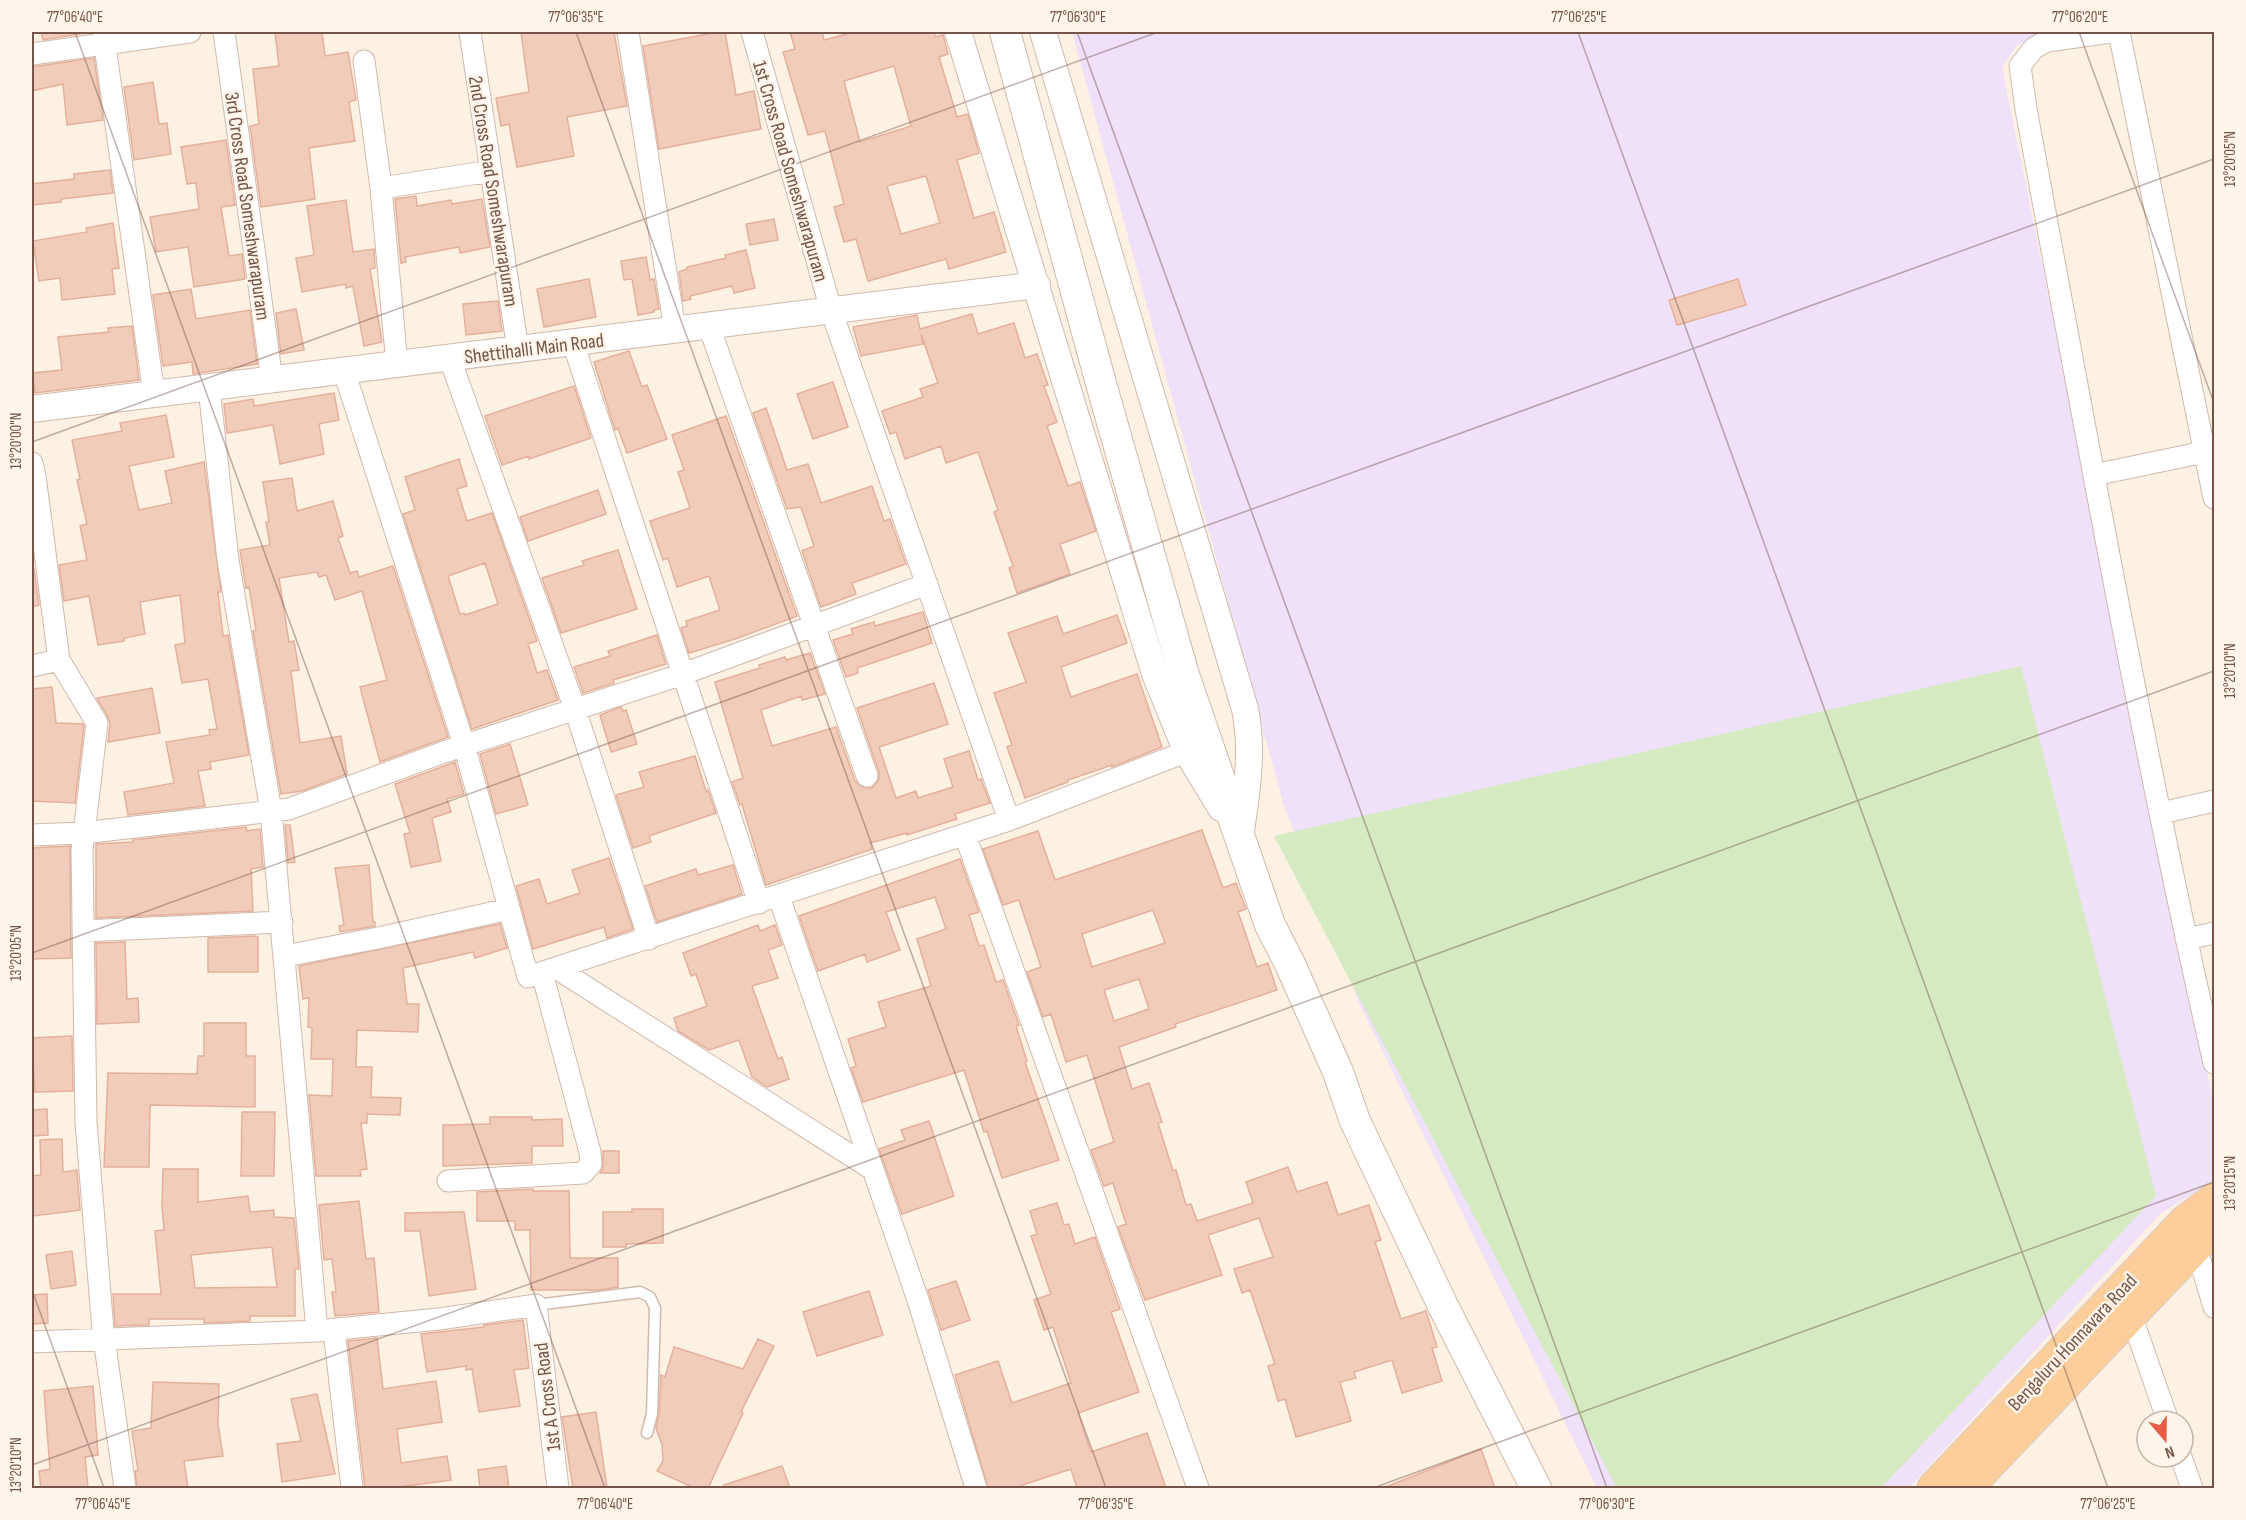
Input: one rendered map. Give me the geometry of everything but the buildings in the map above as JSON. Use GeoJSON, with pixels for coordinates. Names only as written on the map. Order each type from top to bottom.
{"type":"FeatureCollection","features":[{"type":"Feature","properties":{"kind":"main road"},"geometry":{"type":"LineString","coordinates":[[1005,32],[1184,675],[1197,748],[1240,838],[1270,925],[1333,1061],[1355,1121],[1443,1306],[1536,1488]]}},
{"type":"Feature","properties":{"kind":"main road","name":"Bengaluru Honnavara Road"},"geometry":{"type":"LineString","coordinates":[[1934,1488],[2185,1222],[2214,1200]]}},
{"type":"Feature","properties":{"kind":"main road","name":"Bengaluru Honnavara Road"},"geometry":{"type":"LineString","coordinates":[[1980,1478],[2205,1237]]}},
{"type":"Feature","properties":{"kind":"street"},"geometry":{"type":"LineString","coordinates":[[32,54],[104,38],[190,32]]}},
{"type":"Feature","properties":{"kind":"street","name":"3rd Cross Road Someshwarapuram"},"geometry":{"type":"LineString","coordinates":[[224,32],[272,380]]}},
{"type":"Feature","properties":{"kind":"street","name":"2nd Cross Road Someshwarapuram"},"geometry":{"type":"LineString","coordinates":[[470,32],[518,350]]}},
{"type":"Feature","properties":{"kind":"street"},"geometry":{"type":"LineString","coordinates":[[628,32],[675,330]]}},
{"type":"Feature","properties":{"kind":"street","name":"1st Cross Road Someshwarapuram"},"geometry":{"type":"LineString","coordinates":[[752,32],[831,310],[1009,820]]}},
{"type":"Feature","properties":{"kind":"street"},"geometry":{"type":"LineString","coordinates":[[344,371],[464,745],[528,977],[1009,820],[1197,748],[1155,674],[958,32]]}},
{"type":"Feature","properties":{"kind":"street"},"geometry":{"type":"LineString","coordinates":[[1043,32],[1245,709],[1250,732],[1251,760],[1240,838]]}},
{"type":"Feature","properties":{"kind":"street"},"geometry":{"type":"LineString","coordinates":[[2111,32],[2047,41],[2034,48],[2020,66],[2094,475],[2186,939],[2214,1063]]}},
{"type":"Feature","properties":{"kind":"street"},"geometry":{"type":"LineString","coordinates":[[2119,32],[2210,451],[2214,498]]}},
{"type":"Feature","properties":{"kind":"street"},"geometry":{"type":"LineString","coordinates":[[104,38],[154,394]]}},
{"type":"Feature","properties":{"kind":"street"},"geometry":{"type":"LineString","coordinates":[[364,61],[381,188],[397,365]]}},
{"type":"Feature","properties":{"kind":"street"},"geometry":{"type":"LineString","coordinates":[[381,188],[491,171]]}},
{"type":"Feature","properties":{"kind":"street","name":"Shettihalli Main Road"},"geometry":{"type":"LineString","coordinates":[[32,409],[1037,285]]}},
{"type":"Feature","properties":{"kind":"street"},"geometry":{"type":"LineString","coordinates":[[709,326],[867,776]]}},
{"type":"Feature","properties":{"kind":"street"},"geometry":{"type":"LineString","coordinates":[[573,343],[683,674],[873,1169],[918,1300],[976,1488]]}},
{"type":"Feature","properties":{"kind":"street"},"geometry":{"type":"LineString","coordinates":[[450,359],[575,710],[649,939]]}},
{"type":"Feature","properties":{"kind":"street"},"geometry":{"type":"LineString","coordinates":[[209,388],[228,560],[271,811],[325,1331],[352,1488]]}},
{"type":"Feature","properties":{"kind":"street"},"geometry":{"type":"LineString","coordinates":[[2094,475],[2210,451]]}},
{"type":"Feature","properties":{"kind":"street"},"geometry":{"type":"LineString","coordinates":[[32,463],[59,660],[97,723],[83,833],[86,1122],[105,1339],[125,1488]]}},
{"type":"Feature","properties":{"kind":"street"},"geometry":{"type":"LineString","coordinates":[[32,835],[83,833],[289,809],[464,745],[683,674],[927,584]]}},
{"type":"Feature","properties":{"kind":"street"},"geometry":{"type":"LineString","coordinates":[[32,666],[59,660]]}},
{"type":"Feature","properties":{"kind":"street"},"geometry":{"type":"LineString","coordinates":[[2161,813],[2214,801]]}},
{"type":"Feature","properties":{"kind":"street"},"geometry":{"type":"LineString","coordinates":[[965,835],[1198,1488]]}},
{"type":"Feature","properties":{"kind":"street"},"geometry":{"type":"LineString","coordinates":[[285,956],[509,909]]}},
{"type":"Feature","properties":{"kind":"street"},"geometry":{"type":"LineString","coordinates":[[83,931],[282,922]]}},
{"type":"Feature","properties":{"kind":"street"},"geometry":{"type":"LineString","coordinates":[[2186,939],[2214,933]]}},
{"type":"Feature","properties":{"kind":"street"},"geometry":{"type":"LineString","coordinates":[[549,970],[873,1169]]}},
{"type":"Feature","properties":{"kind":"street"},"geometry":{"type":"LineString","coordinates":[[448,1181],[583,1173],[591,1164],[549,970]]}},
{"type":"Feature","properties":{"kind":"street"},"geometry":{"type":"LineString","coordinates":[[2205,1237],[2214,1306]]}},
{"type":"Feature","properties":{"kind":"street"},"geometry":{"type":"LineString","coordinates":[[32,1342],[325,1331],[439,1319],[536,1305]]}},
{"type":"Feature","properties":{"kind":"street","name":"1st A Cross Road"},"geometry":{"type":"LineString","coordinates":[[536,1305],[558,1488]]}},
{"type":"Feature","properties":{"kind":"street"},"geometry":{"type":"LineString","coordinates":[[2131,1315],[2164,1409]]}},
{"type":"Feature","properties":{"kind":"street"},"geometry":{"type":"LineString","coordinates":[[2185,1469],[2192,1488]]}},
{"type":"Feature","properties":{"kind":"lane"},"geometry":{"type":"LineString","coordinates":[[536,1305],[640,1292],[650,1297],[655,1308],[652,1414],[647,1433]]}},
{"type":"Feature","properties":{"kind":"shaded area"},"geometry":{"type":"Polygon","coordinates":[[[1072,32],[2063,32],[2017,45],[2002,68],[2214,1106],[2214,1180],[2160,1214],[1909,1488],[1597,1488],[1360,1005],[1284,806],[1072,32]]]}},
{"type":"Feature","properties":{"kind":"green space"},"geometry":{"type":"Polygon","coordinates":[[[2021,666],[2156,1196],[1881,1488],[1617,1488],[1274,836],[2021,666]]]}}]}
